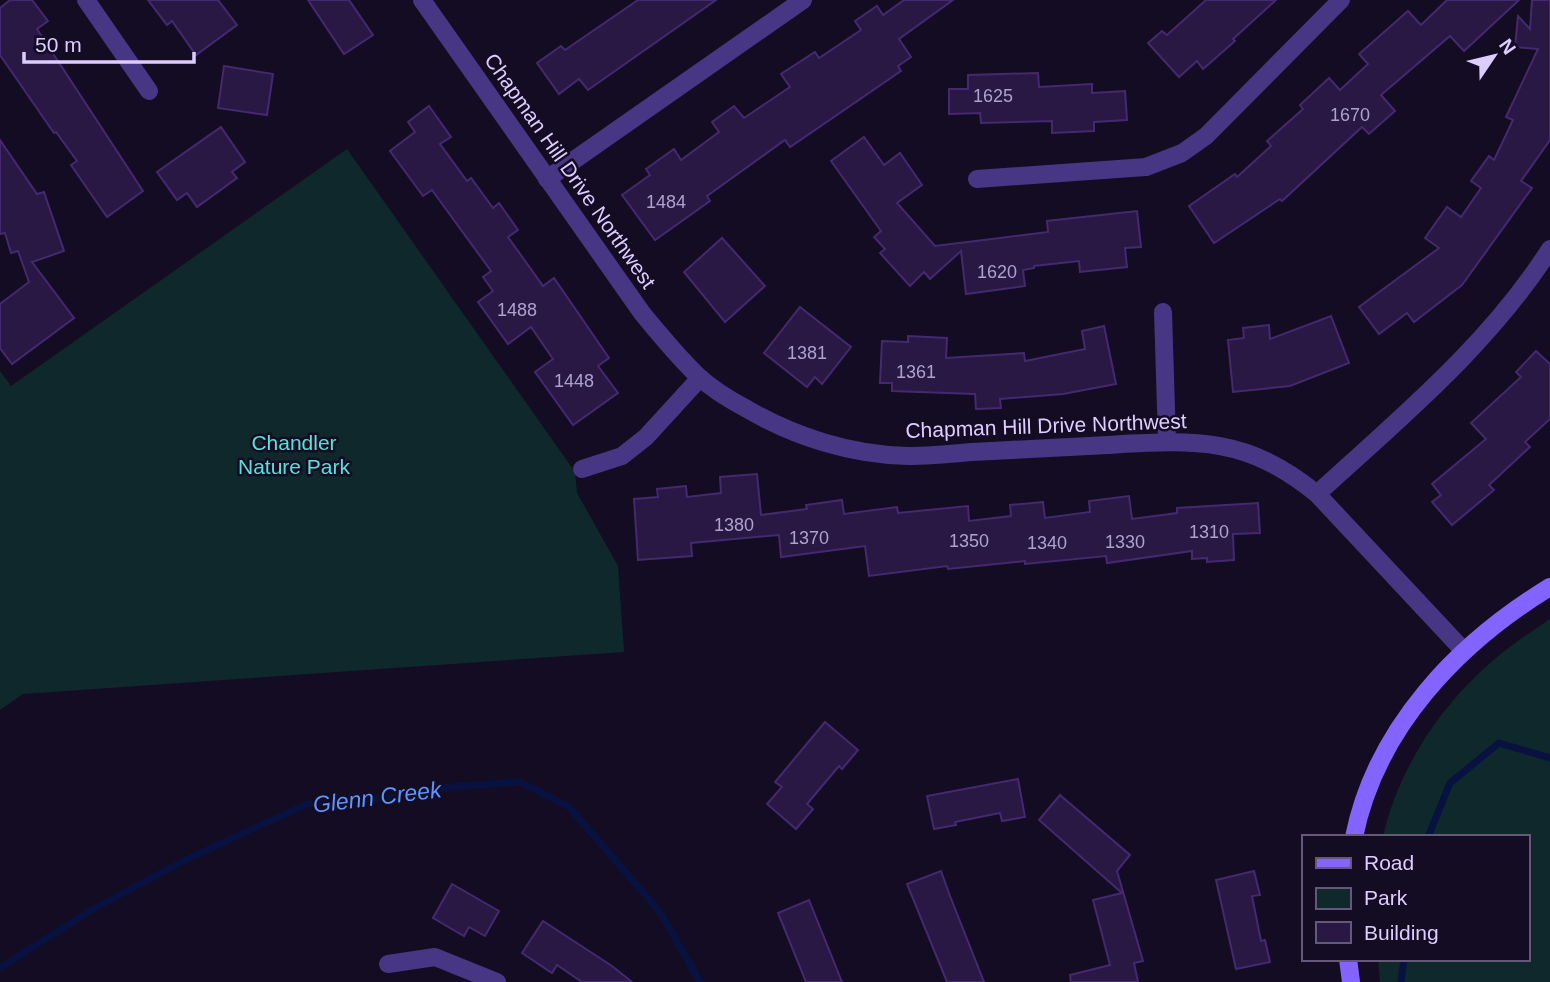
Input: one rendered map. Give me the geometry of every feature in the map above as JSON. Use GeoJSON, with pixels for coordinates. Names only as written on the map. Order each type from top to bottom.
{"type":"FeatureCollection","features":[{"type":"Feature","properties":{"kind":"main road"},"geometry":{"type":"LineString","coordinates":[[1354,835],[1374,776],[1392,738],[1421,696],[1463,650],[1494,624],[1550,587]]}},
{"type":"Feature","properties":{"kind":"main road"},"geometry":{"type":"LineString","coordinates":[[1348,961],[1351,982]]}},
{"type":"Feature","properties":{"kind":"street"},"geometry":{"type":"LineString","coordinates":[[86,0],[149,91]]}},
{"type":"Feature","properties":{"kind":"street","name":"Chapman Hill Drive Northwest"},"geometry":{"type":"LineString","coordinates":[[422,0],[668,346],[700,378],[767,421],[819,442],[907,456],[1167,441],[1217,444],[1260,457],[1292,473],[1317,494],[1463,650]]}},
{"type":"Feature","properties":{"kind":"street"},"geometry":{"type":"LineString","coordinates":[[547,179],[803,0]]}},
{"type":"Feature","properties":{"kind":"street"},"geometry":{"type":"LineString","coordinates":[[976,179],[1146,167],[1182,153],[1206,136],[1341,0]]}},
{"type":"Feature","properties":{"kind":"street"},"geometry":{"type":"LineString","coordinates":[[1317,494],[1458,365],[1502,313],[1550,249]]}},
{"type":"Feature","properties":{"kind":"street"},"geometry":{"type":"LineString","coordinates":[[1163,312],[1167,441]]}},
{"type":"Feature","properties":{"kind":"street"},"geometry":{"type":"LineString","coordinates":[[582,469],[622,456],[646,437],[700,378]]}},
{"type":"Feature","properties":{"kind":"street"},"geometry":{"type":"LineString","coordinates":[[388,964],[435,957],[497,982]]}},
{"type":"Feature","properties":{"kind":"green space","name":"Chandler Nature Park"},"geometry":{"type":"Polygon","coordinates":[[[347,149],[575,472],[577,493],[618,566],[624,652],[23,694],[0,710],[0,371],[11,386],[347,149]]]}},
{"type":"Feature","properties":{"kind":"green space"},"geometry":{"type":"Polygon","coordinates":[[[1550,619],[1550,982],[1380,982],[1378,961],[1529,961],[1529,835],[1384,835],[1399,788],[1422,742],[1470,682],[1511,646],[1550,619]]]}},
{"type":"Feature","properties":{"kind":"building"},"geometry":{"type":"Polygon","coordinates":[[[10,0],[32,0],[48,21],[37,29],[143,191],[107,217],[71,165],[77,161],[56,132],[54,133],[0,55],[0,8],[10,0]]]}},
{"type":"Feature","properties":{"kind":"building"},"geometry":{"type":"Polygon","coordinates":[[[148,0],[218,0],[237,25],[196,55],[172,21],[167,25],[148,0]]]}},
{"type":"Feature","properties":{"kind":"building"},"geometry":{"type":"Polygon","coordinates":[[[308,0],[349,0],[373,35],[344,54],[308,0]]]}},
{"type":"Feature","properties":{"kind":"building"},"geometry":{"type":"Polygon","coordinates":[[[638,0],[716,0],[588,90],[579,79],[559,94],[537,63],[561,46],[565,50],[638,0]]]}},
{"type":"Feature","properties":{"kind":"building"},"geometry":{"type":"Polygon","coordinates":[[[904,0],[953,0],[899,39],[911,57],[898,66],[901,71],[790,147],[785,140],[707,196],[710,201],[655,240],[622,195],[650,175],[646,169],[674,149],[681,160],[719,132],[712,122],[734,106],[744,118],[790,87],[781,74],[815,52],[819,58],[861,30],[855,21],[877,6],[883,15],[904,0]]]}},
{"type":"Feature","properties":{"kind":"building"},"geometry":{"type":"Polygon","coordinates":[[[1206,0],[1276,0],[1203,69],[1197,61],[1179,77],[1148,43],[1162,31],[1167,35],[1206,0]]]}},
{"type":"Feature","properties":{"kind":"building"},"geometry":{"type":"Polygon","coordinates":[[[1447,0],[1519,0],[1464,51],[1450,36],[1381,95],[1395,111],[1369,134],[1362,127],[1282,201],[1280,199],[1214,243],[1189,206],[1235,174],[1237,177],[1271,146],[1267,141],[1303,109],[1300,105],[1329,78],[1340,90],[1368,64],[1359,54],[1408,11],[1421,25],[1447,0]]]}},
{"type":"Feature","properties":{"kind":"building"},"geometry":{"type":"Polygon","coordinates":[[[1532,0],[1550,0],[1550,140],[1521,181],[1532,188],[1462,285],[1414,322],[1407,313],[1379,334],[1359,307],[1439,248],[1425,238],[1447,207],[1461,217],[1481,188],[1471,181],[1489,156],[1494,160],[1513,120],[1506,117],[1538,49],[1515,47],[1518,16],[1530,29],[1532,0]]]}},
{"type":"Feature","properties":{"kind":"building"},"geometry":{"type":"Polygon","coordinates":[[[224,66],[273,74],[267,115],[218,108],[224,66]]]}},
{"type":"Feature","properties":{"kind":"building"},"geometry":{"type":"Polygon","coordinates":[[[1038,73],[1039,87],[1092,84],[1092,93],[1125,91],[1127,120],[1094,122],[1094,131],[1052,133],[1052,121],[981,123],[980,113],[949,114],[949,89],[968,89],[968,75],[1038,73]]]}},
{"type":"Feature","properties":{"kind":"building"},"geometry":{"type":"Polygon","coordinates":[[[429,106],[451,137],[440,144],[467,181],[471,178],[493,208],[499,203],[518,230],[508,237],[543,286],[554,278],[609,358],[598,366],[618,393],[573,425],[535,372],[553,359],[531,327],[508,344],[478,302],[493,291],[483,277],[491,271],[432,190],[423,196],[390,151],[415,132],[408,122],[429,106]]]}},
{"type":"Feature","properties":{"kind":"building"},"geometry":{"type":"Polygon","coordinates":[[[221,127],[245,162],[232,172],[237,178],[197,207],[187,193],[177,200],[157,172],[221,127]]]}},
{"type":"Feature","properties":{"kind":"building"},"geometry":{"type":"Polygon","coordinates":[[[864,137],[884,165],[900,153],[922,185],[897,203],[935,246],[1048,232],[1047,221],[1137,211],[1141,247],[1125,248],[1127,267],[1080,272],[1079,261],[1034,266],[1023,270],[1025,286],[966,294],[961,251],[930,279],[924,272],[910,286],[880,253],[885,249],[874,237],[881,231],[831,161],[864,137]]]}},
{"type":"Feature","properties":{"kind":"building"},"geometry":{"type":"Polygon","coordinates":[[[0,140],[37,194],[44,192],[64,251],[32,262],[74,318],[12,364],[0,348],[0,304],[29,282],[18,251],[11,253],[5,233],[0,234],[0,140]]]}},
{"type":"Feature","properties":{"kind":"building"},"geometry":{"type":"Polygon","coordinates":[[[722,238],[765,286],[725,322],[684,272],[722,238]]]}},
{"type":"Feature","properties":{"kind":"building"},"geometry":{"type":"Polygon","coordinates":[[[800,307],[851,347],[822,384],[815,377],[807,387],[764,353],[800,307]]]}},
{"type":"Feature","properties":{"kind":"building"},"geometry":{"type":"Polygon","coordinates":[[[1331,316],[1349,363],[1290,386],[1233,392],[1228,340],[1244,338],[1243,328],[1269,325],[1270,339],[1331,316]]]}},
{"type":"Feature","properties":{"kind":"building"},"geometry":{"type":"Polygon","coordinates":[[[1104,326],[1116,384],[1063,394],[1000,399],[1001,408],[976,409],[975,394],[892,391],[892,383],[880,383],[882,341],[908,342],[908,336],[947,338],[946,358],[1024,353],[1025,361],[1085,349],[1082,331],[1104,326]]]}},
{"type":"Feature","properties":{"kind":"building"},"geometry":{"type":"Polygon","coordinates":[[[1536,351],[1550,364],[1550,419],[1525,442],[1530,447],[1489,485],[1494,490],[1452,525],[1432,502],[1441,495],[1432,484],[1486,439],[1471,423],[1521,377],[1516,372],[1536,351]]]}},
{"type":"Feature","properties":{"kind":"building"},"geometry":{"type":"Polygon","coordinates":[[[757,474],[761,515],[807,509],[806,505],[842,500],[844,514],[897,507],[898,513],[968,506],[969,521],[1011,516],[1010,505],[1043,502],[1045,518],[1090,512],[1089,501],[1129,496],[1132,519],[1177,513],[1177,508],[1258,503],[1260,533],[1233,534],[1234,560],[1207,562],[1207,558],[1192,559],[1192,551],[1107,563],[1106,556],[948,569],[947,566],[869,576],[865,546],[781,557],[779,535],[691,543],[692,556],[638,560],[634,499],[658,497],[657,489],[686,486],[687,497],[721,493],[720,477],[757,474]]]}},
{"type":"Feature","properties":{"kind":"building"},"geometry":{"type":"Polygon","coordinates":[[[825,722],[858,750],[842,769],[839,766],[807,804],[813,809],[796,829],[767,804],[782,787],[775,782],[825,722]]]}},
{"type":"Feature","properties":{"kind":"building"},"geometry":{"type":"Polygon","coordinates":[[[1018,779],[1025,817],[1002,821],[1000,813],[934,829],[927,796],[1018,779]]]}},
{"type":"Feature","properties":{"kind":"building"},"geometry":{"type":"Polygon","coordinates":[[[1060,795],[1130,855],[1117,871],[1143,961],[1134,963],[1138,982],[1071,982],[1070,975],[1110,965],[1093,900],[1122,893],[1039,820],[1060,795]]]}},
{"type":"Feature","properties":{"kind":"building"},"geometry":{"type":"Polygon","coordinates":[[[941,871],[984,982],[947,982],[907,884],[941,871]]]}},
{"type":"Feature","properties":{"kind":"building"},"geometry":{"type":"Polygon","coordinates":[[[1254,871],[1260,895],[1252,896],[1261,941],[1265,940],[1270,962],[1236,969],[1216,880],[1254,871]]]}},
{"type":"Feature","properties":{"kind":"building"},"geometry":{"type":"Polygon","coordinates":[[[452,884],[499,911],[485,936],[469,927],[464,936],[433,918],[452,884]]]}},
{"type":"Feature","properties":{"kind":"building"},"geometry":{"type":"Polygon","coordinates":[[[809,900],[842,982],[806,982],[778,913],[809,900]]]}},
{"type":"Feature","properties":{"kind":"building"},"geometry":{"type":"Polygon","coordinates":[[[543,921],[632,982],[582,982],[557,965],[552,973],[522,953],[543,921]]]}},
{"type":"Feature","properties":{"kind":"waterway","name":"Glenn Creek"},"geometry":{"type":"LineString","coordinates":[[1429,835],[1450,783],[1499,743],[1550,758]]}},
{"type":"Feature","properties":{"kind":"waterway","name":"Glenn Creek"},"geometry":{"type":"LineString","coordinates":[[0,968],[88,912],[183,861],[307,804],[392,798],[448,787],[520,782],[569,807],[660,912],[700,982]]}},
{"type":"Feature","properties":{"kind":"waterway","name":"Glenn Creek"},"geometry":{"type":"LineString","coordinates":[[1401,982],[1404,961]]}}]}
